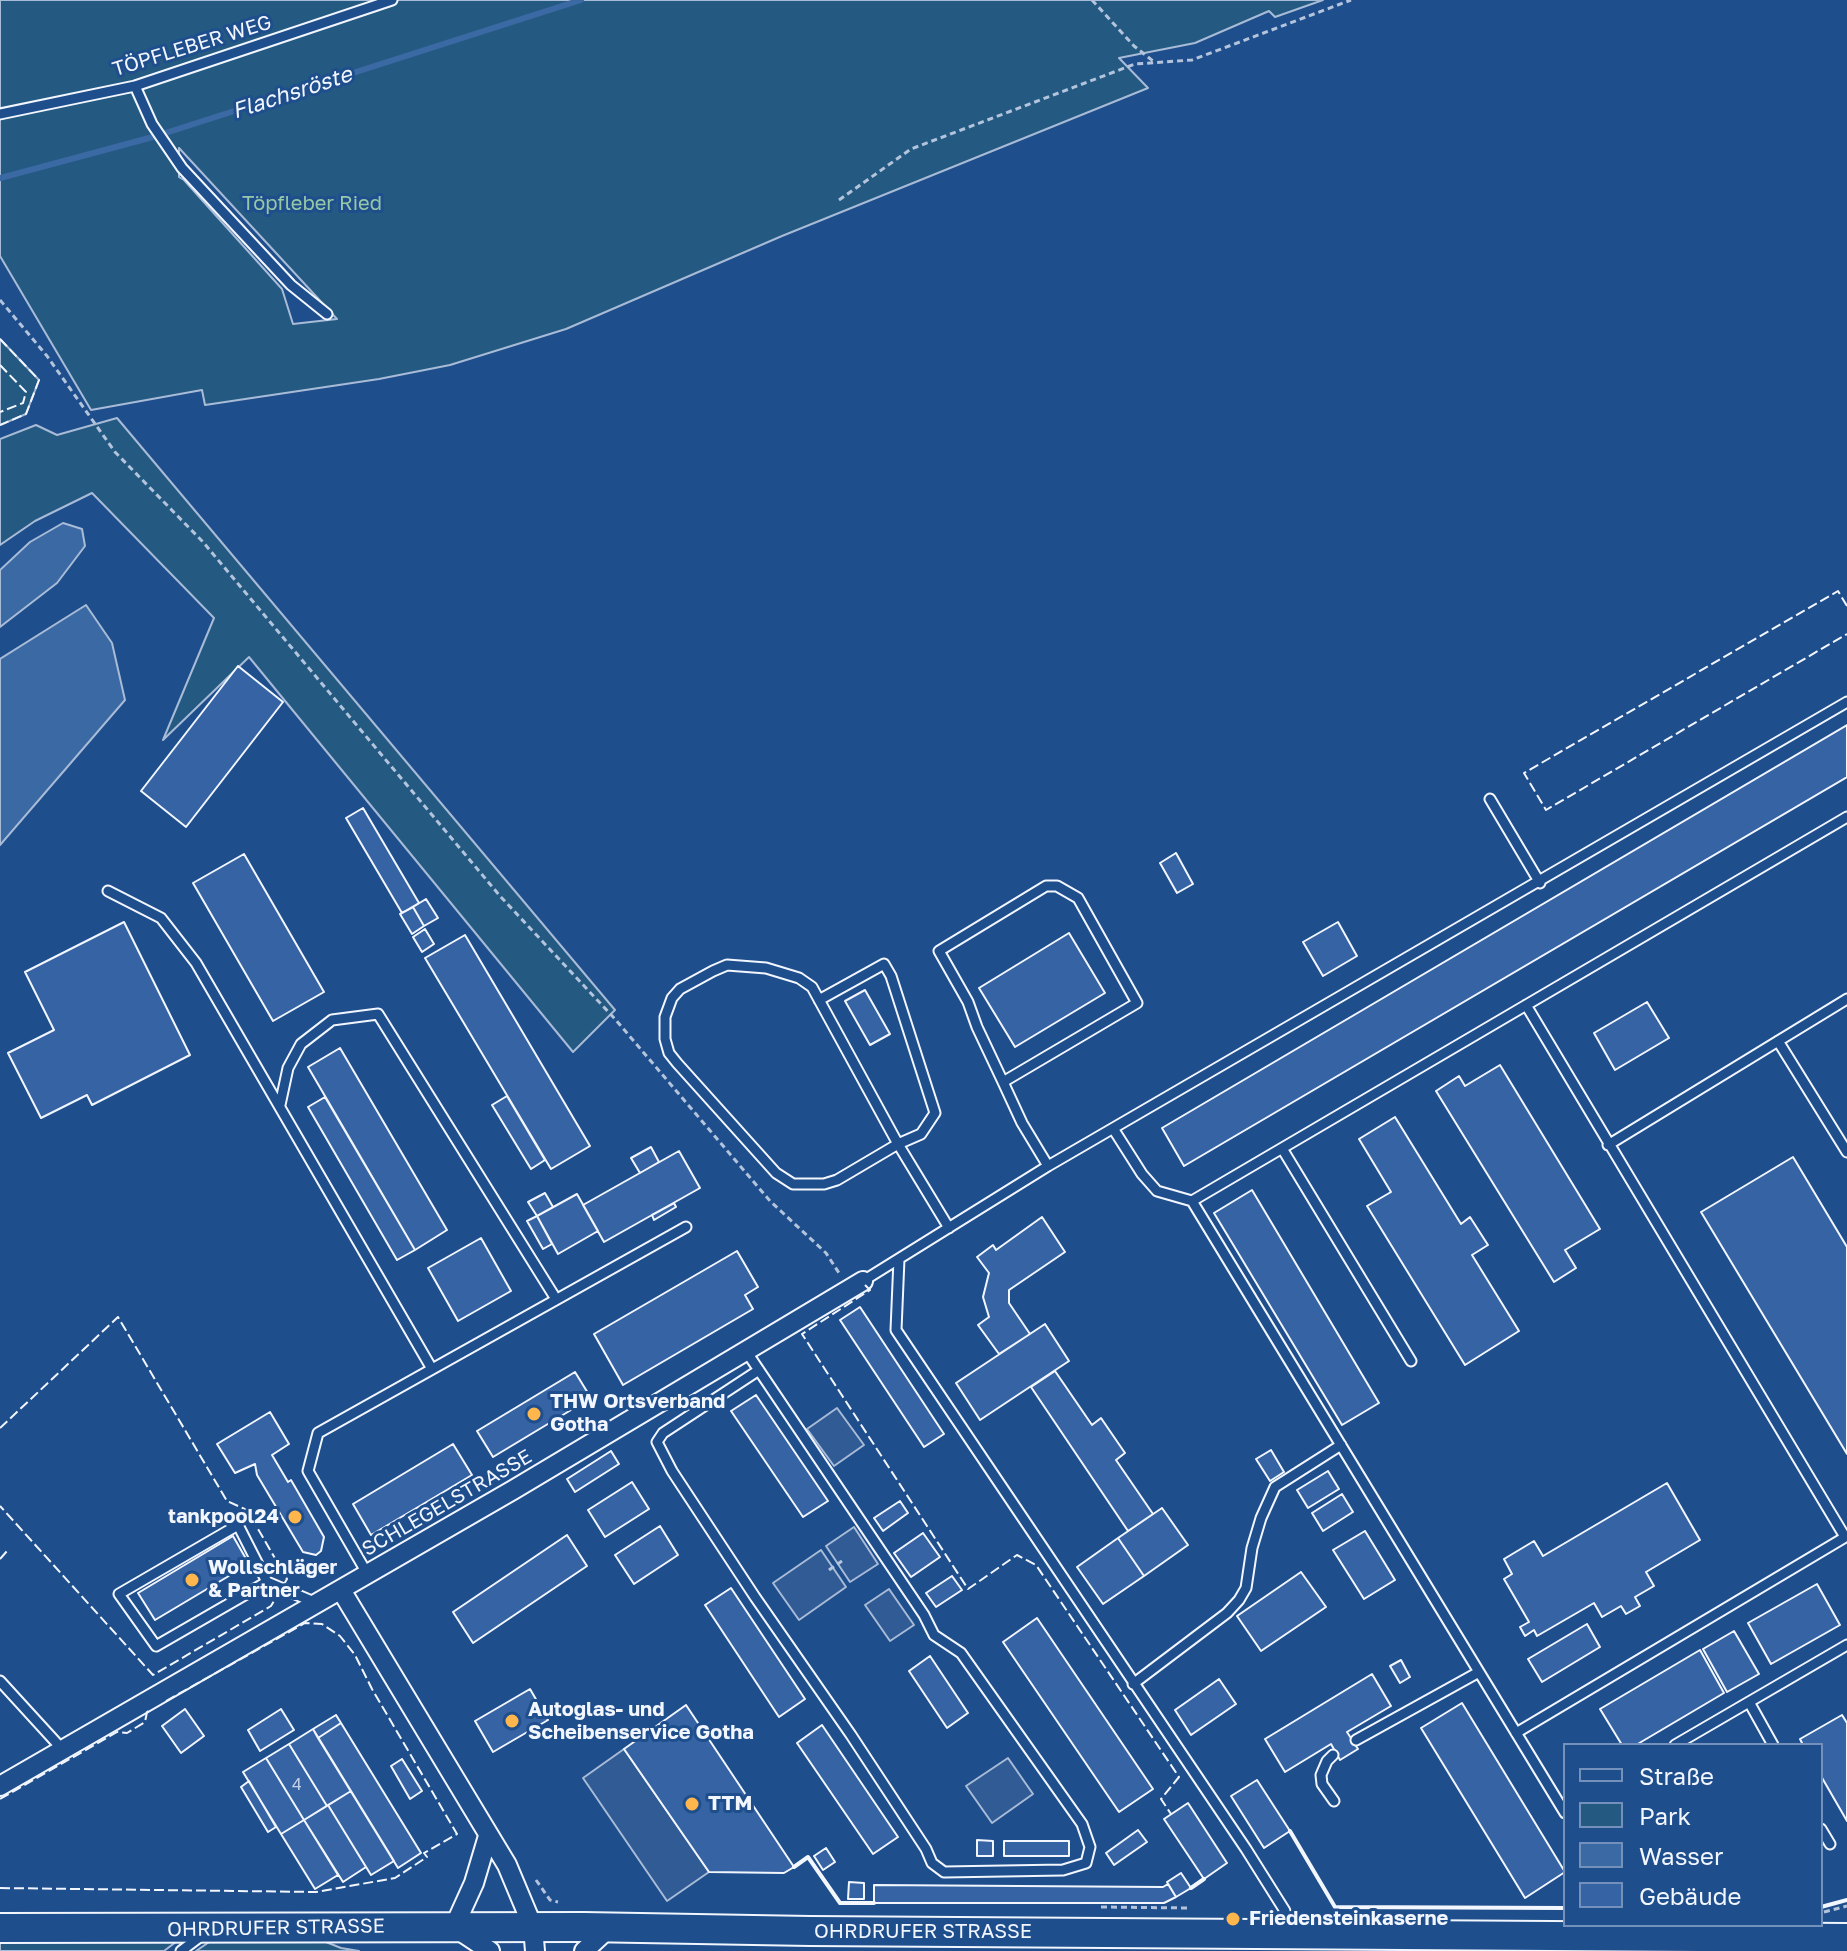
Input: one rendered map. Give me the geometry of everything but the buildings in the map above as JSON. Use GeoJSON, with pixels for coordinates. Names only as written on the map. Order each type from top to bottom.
{"type":"FeatureCollection","features":[{"type":"Feature","properties":{"kind":"main road","name":"OHRDRUFER STRASSE"},"geometry":{"type":"LineString","coordinates":[[0,1928],[454,1927],[534,1939],[610,1927],[1284,1934],[1633,1931],[1847,1938]]}},
{"type":"Feature","properties":{"kind":"street","name":"SCHLEGELSTRASSE"},"geometry":{"type":"LineString","coordinates":[[0,1786],[368,1575],[856,1285]]}},
{"type":"Feature","properties":{"kind":"street"},"geometry":{"type":"LineString","coordinates":[[341,1590],[514,1880],[534,1939]]}},
{"type":"Feature","properties":{"kind":"street"},"geometry":{"type":"LineString","coordinates":[[488,1836],[474,1883],[454,1927],[490,1951]]}},
{"type":"Feature","properties":{"kind":"street"},"geometry":{"type":"LineString","coordinates":[[584,1951],[610,1927]]}},
{"type":"Feature","properties":{"kind":"lane","name":"TÖPFLEBER WEG"},"geometry":{"type":"LineString","coordinates":[[0,114],[135,86],[392,0]]}},
{"type":"Feature","properties":{"kind":"lane"},"geometry":{"type":"LineString","coordinates":[[135,86],[164,145],[182,168],[291,285],[327,314]]}},
{"type":"Feature","properties":{"kind":"lane"},"geometry":{"type":"LineString","coordinates":[[856,1285],[1048,1166],[1847,702]]}},
{"type":"Feature","properties":{"kind":"lane"},"geometry":{"type":"LineString","coordinates":[[1490,799],[1540,883]]}},
{"type":"Feature","properties":{"kind":"lane"},"geometry":{"type":"LineString","coordinates":[[1192,1201],[1847,817]]}},
{"type":"Feature","properties":{"kind":"lane"},"geometry":{"type":"LineString","coordinates":[[1003,1082],[1137,1003],[1078,898],[1057,886],[1046,886],[939,951],[968,1002],[1003,1082],[1022,1123],[1048,1166]]}},
{"type":"Feature","properties":{"kind":"lane"},"geometry":{"type":"LineString","coordinates":[[108,891],[161,918],[196,963],[432,1369]]}},
{"type":"Feature","properties":{"kind":"lane"},"geometry":{"type":"LineString","coordinates":[[819,1000],[884,964],[891,976],[935,1113],[921,1134],[898,1144],[837,1180],[814,1186],[793,1184],[776,1173],[669,1053],[665,1039],[665,1017],[672,998],[680,989],[727,965],[766,968],[799,978],[812,987],[819,1000],[898,1144],[949,1228]]}},
{"type":"Feature","properties":{"kind":"lane"},"geometry":{"type":"LineString","coordinates":[[1608,1145],[1847,999]]}},
{"type":"Feature","properties":{"kind":"lane"},"geometry":{"type":"LineString","coordinates":[[1516,1733],[1846,1537],[1526,1005]]}},
{"type":"Feature","properties":{"kind":"lane"},"geometry":{"type":"LineString","coordinates":[[280,1105],[288,1068],[301,1044],[332,1020],[378,1014],[556,1299]]}},
{"type":"Feature","properties":{"kind":"lane"},"geometry":{"type":"LineString","coordinates":[[1778,1041],[1847,1152]]}},
{"type":"Feature","properties":{"kind":"lane"},"geometry":{"type":"LineString","coordinates":[[1114,1130],[1142,1174],[1157,1191],[1192,1201],[1563,1809]]}},
{"type":"Feature","properties":{"kind":"lane"},"geometry":{"type":"LineString","coordinates":[[1283,1150],[1411,1361]]}},
{"type":"Feature","properties":{"kind":"lane"},"geometry":{"type":"LineString","coordinates":[[368,1575],[308,1471],[318,1433],[686,1227]]}},
{"type":"Feature","properties":{"kind":"lane"},"geometry":{"type":"LineString","coordinates":[[899,1259],[896,1330],[1285,1911],[1284,1934]]}},
{"type":"Feature","properties":{"kind":"lane"},"geometry":{"type":"LineString","coordinates":[[746,1351],[759,1370],[924,1615],[934,1635],[961,1653],[1082,1824],[1090,1847],[1086,1863],[1063,1870],[944,1872],[932,1863],[926,1849],[851,1735],[738,1572],[672,1471],[657,1442],[663,1433],[759,1370]]}},
{"type":"Feature","properties":{"kind":"lane"},"geometry":{"type":"LineString","coordinates":[[1133,1684],[1227,1613],[1239,1600],[1246,1588],[1252,1548],[1261,1518],[1275,1487],[1341,1445]]}},
{"type":"Feature","properties":{"kind":"lane"},"geometry":{"type":"LineString","coordinates":[[267,1582],[156,1646],[119,1594],[238,1525],[267,1582],[317,1604]]}},
{"type":"Feature","properties":{"kind":"lane"},"geometry":{"type":"LineString","coordinates":[[1678,1743],[1847,1645]]}},
{"type":"Feature","properties":{"kind":"lane"},"geometry":{"type":"LineString","coordinates":[[1356,1740],[1479,1672]]}},
{"type":"Feature","properties":{"kind":"lane"},"geometry":{"type":"LineString","coordinates":[[0,1681],[63,1750]]}},
{"type":"Feature","properties":{"kind":"lane"},"geometry":{"type":"LineString","coordinates":[[1749,1702],[1772,1743]]}},
{"type":"Feature","properties":{"kind":"lane"},"geometry":{"type":"LineString","coordinates":[[1333,1755],[1321,1775],[1322,1784],[1334,1801]]}},
{"type":"Feature","properties":{"kind":"lane"},"geometry":{"type":"LineString","coordinates":[[1823,1832],[1830,1844]]}},
{"type":"Feature","properties":{"kind":"lane"},"geometry":{"type":"LineString","coordinates":[[181,1951],[210,1929]]}},
{"type":"Feature","properties":{"kind":"path"},"geometry":{"type":"LineString","coordinates":[[1092,0],[1134,46],[1153,61]]}},
{"type":"Feature","properties":{"kind":"path"},"geometry":{"type":"LineString","coordinates":[[839,200],[911,149],[1135,64],[1192,60],[1351,0]]}},
{"type":"Feature","properties":{"kind":"path"},"geometry":{"type":"LineString","coordinates":[[0,300],[47,356],[115,452],[203,542],[491,885],[615,1019],[770,1201],[856,1285]]}},
{"type":"Feature","properties":{"kind":"path"},"geometry":{"type":"LineString","coordinates":[[829,1570],[842,1561]]}},
{"type":"Feature","properties":{"kind":"path"},"geometry":{"type":"LineString","coordinates":[[1823,1912],[1847,1906]]}},
{"type":"Feature","properties":{"kind":"green space","name":"Töpfleber Ried"},"geometry":{"type":"Polygon","coordinates":[[[0,0],[1323,0],[1275,17],[1269,11],[1195,43],[1119,58],[1148,88],[782,236],[566,329],[450,365],[379,379],[205,405],[202,390],[91,410],[0,256],[0,0]],[[179,148],[179,177],[282,289],[293,324],[337,319],[179,148]]]}},
{"type":"Feature","properties":{"kind":"green space"},"geometry":{"type":"Polygon","coordinates":[[[0,339],[39,380],[26,414],[0,425],[0,339]]]}},
{"type":"Feature","properties":{"kind":"green space"},"geometry":{"type":"Polygon","coordinates":[[[117,418],[615,1010],[573,1052],[249,657],[163,740],[214,618],[92,493],[35,521],[0,545],[0,439],[36,425],[57,435],[117,418]]]}},
{"type":"Feature","properties":{"kind":"green space"},"geometry":{"type":"Polygon","coordinates":[[[0,1937],[181,1938],[164,1951],[0,1951],[0,1937]]]}},
{"type":"Feature","properties":{"kind":"green space"},"geometry":{"type":"Polygon","coordinates":[[[316,1938],[359,1951],[196,1951],[212,1940],[316,1938]]]}},
{"type":"Feature","properties":{"kind":"shaded area"},"geometry":{"type":"Polygon","coordinates":[[[837,1408],[864,1445],[834,1466],[807,1429],[837,1408]]]}},
{"type":"Feature","properties":{"kind":"shaded area"},"geometry":{"type":"Polygon","coordinates":[[[854,1527],[878,1564],[850,1582],[826,1546],[854,1527]]]}},
{"type":"Feature","properties":{"kind":"shaded area"},"geometry":{"type":"Polygon","coordinates":[[[821,1550],[846,1587],[799,1620],[773,1583],[821,1550]]]}},
{"type":"Feature","properties":{"kind":"shaded area"},"geometry":{"type":"Polygon","coordinates":[[[889,1589],[914,1625],[890,1641],[865,1605],[889,1589]]]}},
{"type":"Feature","properties":{"kind":"shaded area"},"geometry":{"type":"Polygon","coordinates":[[[624,1749],[709,1872],[667,1901],[583,1778],[624,1749]]]}},
{"type":"Feature","properties":{"kind":"shaded area"},"geometry":{"type":"Polygon","coordinates":[[[1008,1758],[1033,1794],[992,1823],[966,1786],[1008,1758]]]}},
{"type":"Feature","properties":{"kind":"water"},"geometry":{"type":"Polygon","coordinates":[[[63,523],[82,529],[85,546],[57,583],[0,627],[0,570],[30,542],[63,523]]]}},
{"type":"Feature","properties":{"kind":"water"},"geometry":{"type":"Polygon","coordinates":[[[86,605],[112,643],[125,700],[0,845],[0,659],[86,605]]]}},
{"type":"Feature","properties":{"kind":"waterway","name":"Flachsröste"},"geometry":{"type":"LineString","coordinates":[[0,178],[153,137],[581,0]]}},
{"type":"Feature","properties":{"kind":"fence"},"geometry":{"type":"LineString","coordinates":[[0,339],[39,380],[26,414],[0,425]]}},
{"type":"Feature","properties":{"kind":"fence"},"geometry":{"type":"LineString","coordinates":[[0,365],[26,392],[23,403],[0,412]]}},
{"type":"Feature","properties":{"kind":"fence"},"geometry":{"type":"LineString","coordinates":[[1847,606],[1838,591],[1524,773],[1546,810],[1847,634]]}},
{"type":"Feature","properties":{"kind":"fence"},"geometry":{"type":"LineString","coordinates":[[865,1285],[870,1290],[802,1334],[968,1589],[1017,1555],[1036,1565],[1179,1777],[1161,1799],[1171,1814]]}},
{"type":"Feature","properties":{"kind":"fence"},"geometry":{"type":"LineString","coordinates":[[0,1428],[118,1317],[227,1501],[247,1510],[287,1579],[271,1606],[153,1675],[0,1506]]}},
{"type":"Feature","properties":{"kind":"fence"},"geometry":{"type":"LineString","coordinates":[[0,1559],[7,1551]]}},
{"type":"Feature","properties":{"kind":"fence"},"geometry":{"type":"LineString","coordinates":[[0,1888],[316,1892],[395,1878],[427,1857],[424,1853],[457,1834],[355,1655],[340,1636],[322,1624],[305,1623],[166,1701]]}},
{"type":"Feature","properties":{"kind":"fence"},"geometry":{"type":"LineString","coordinates":[[0,1799],[117,1732],[127,1733],[145,1722],[147,1712],[152,1709]]}},
{"type":"Feature","properties":{"kind":"wall"},"geometry":{"type":"LineString","coordinates":[[1290,1831],[1335,1907],[1563,1908]]}},
{"type":"Feature","properties":{"kind":"wall"},"geometry":{"type":"LineString","coordinates":[[794,1867],[808,1857],[840,1903],[874,1903]]}},
{"type":"Feature","properties":{"kind":"wall"},"geometry":{"type":"LineString","coordinates":[[1191,1888],[1204,1879]]}},
{"type":"Feature","properties":{"kind":"wall"},"geometry":{"type":"LineString","coordinates":[[1823,1906],[1847,1900]]}},
{"type":"Feature","properties":{"kind":"place","name":"THW Ortsverband Gotha"},"geometry":{"type":"Point","coordinates":[534,1414]}},
{"type":"Feature","properties":{"kind":"place","name":"tankpool24"},"geometry":{"type":"Point","coordinates":[295,1517]}},
{"type":"Feature","properties":{"kind":"place","name":"Wollschläger & Partner"},"geometry":{"type":"Point","coordinates":[192,1580]}},
{"type":"Feature","properties":{"kind":"place","name":"Autoglas- und Scheibenservice Gotha"},"geometry":{"type":"Point","coordinates":[512,1721]}},
{"type":"Feature","properties":{"kind":"place","name":"TTM"},"geometry":{"type":"Point","coordinates":[692,1804]}},
{"type":"Feature","properties":{"kind":"place","name":"Friedensteinkaserne"},"geometry":{"type":"Point","coordinates":[1233,1919]}}]}
